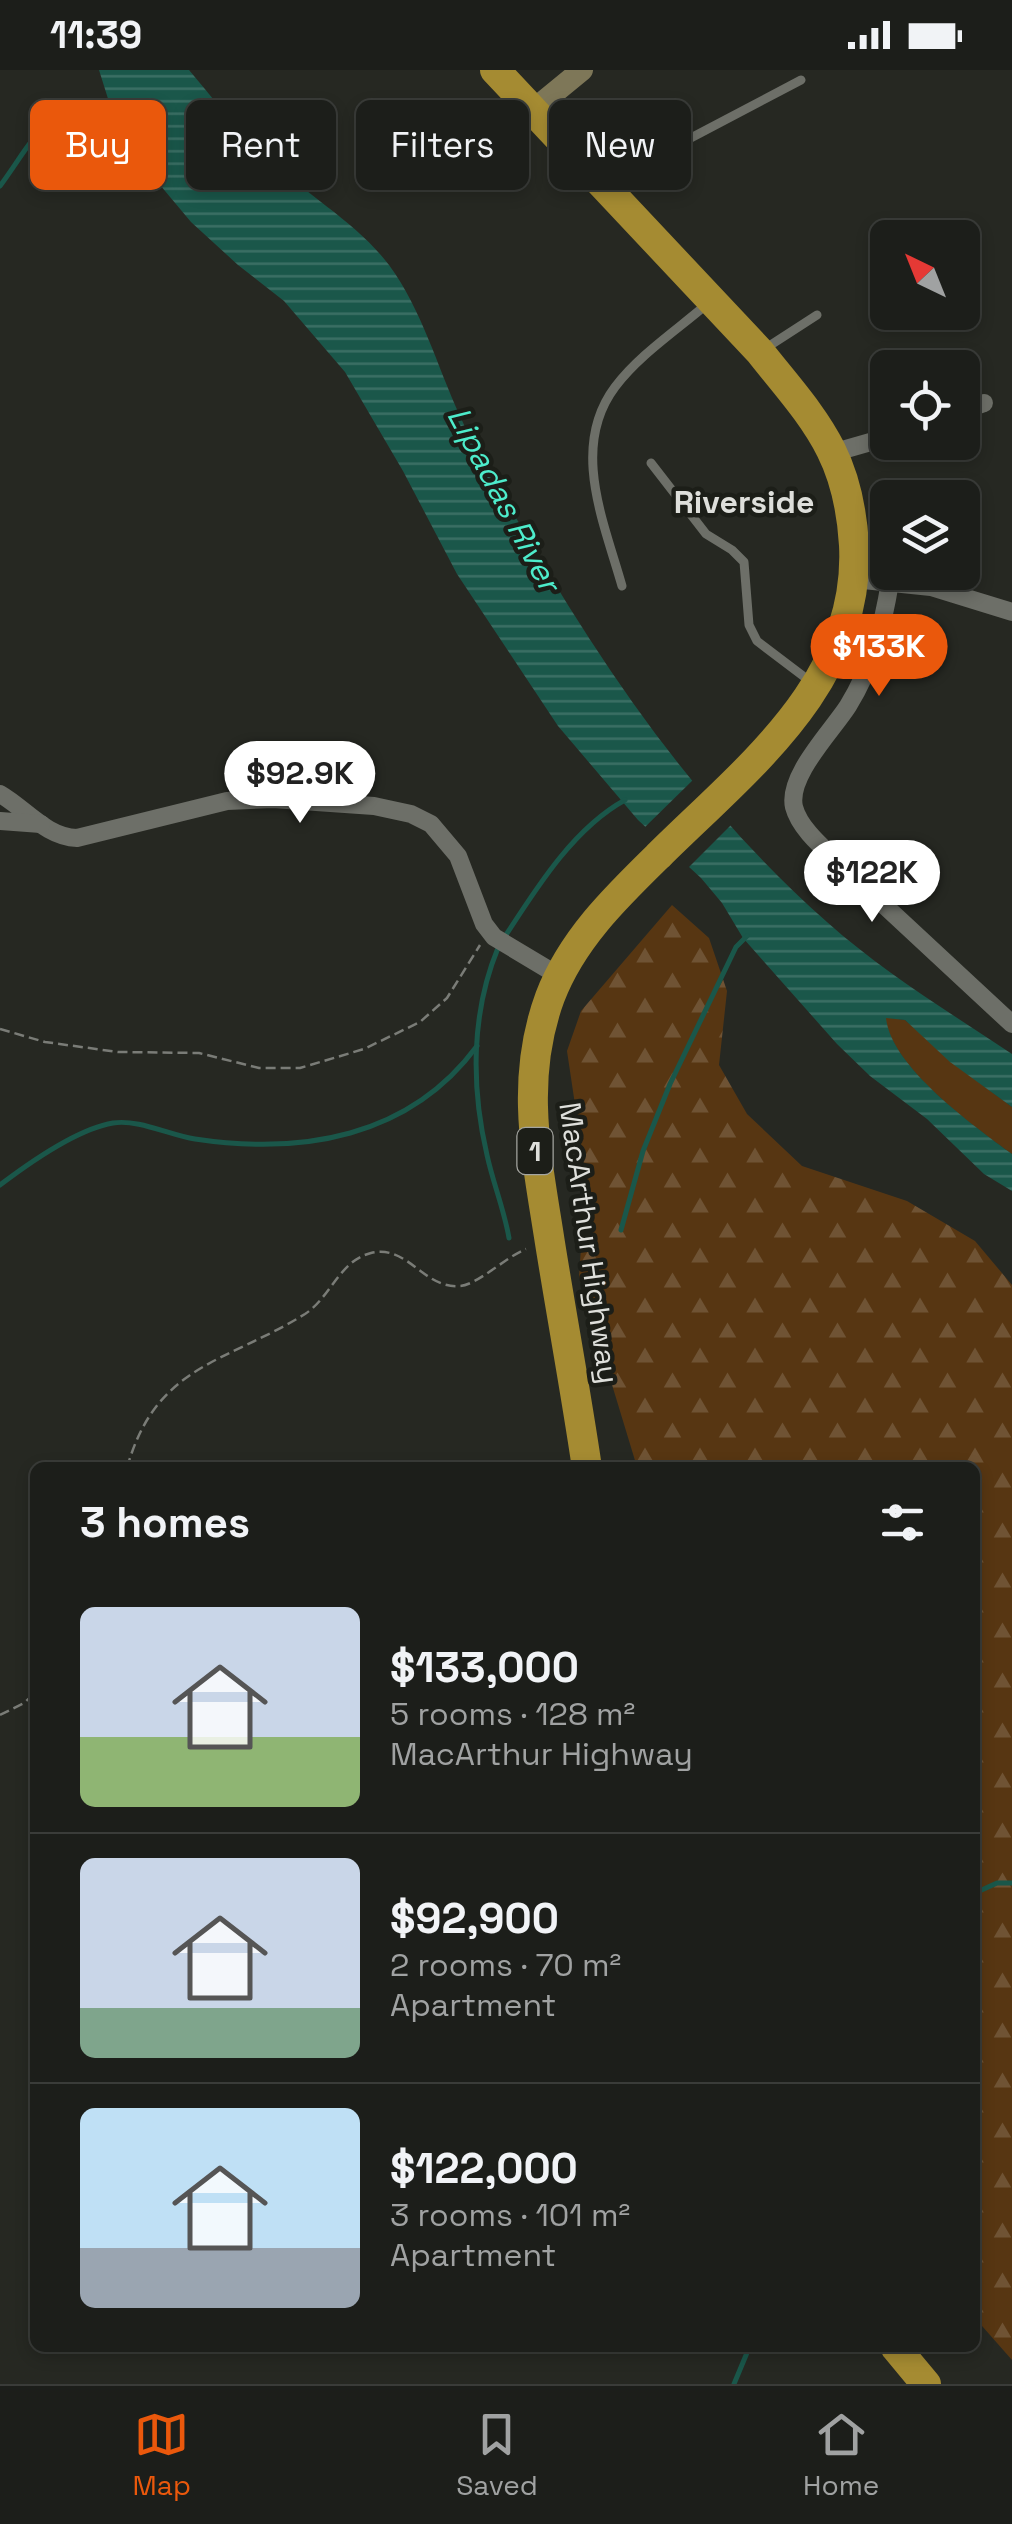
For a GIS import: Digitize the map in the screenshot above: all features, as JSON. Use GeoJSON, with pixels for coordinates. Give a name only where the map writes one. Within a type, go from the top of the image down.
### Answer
{"type":"FeatureCollection","features":[{"type":"Feature","properties":{"kind":"highway","name":"MacArthur Highway"},"geometry":{"type":"LineString","coordinates":[[494,70],[549,129]]}},
{"type":"Feature","properties":{"kind":"highway","name":"MacArthur Highway"},"geometry":{"type":"LineString","coordinates":[[585,1462],[530,1109],[539,1032],[559,976],[595,921],[764,752],[817,686],[836,654],[854,579],[847,488],[818,427],[760,352],[607,190]]}},
{"type":"Feature","properties":{"kind":"highway"},"geometry":{"type":"LineString","coordinates":[[899,2352],[926,2384]]}},
{"type":"Feature","properties":{"kind":"street"},"geometry":{"type":"LineString","coordinates":[[532,111],[582,70]]}},
{"type":"Feature","properties":{"kind":"street"},"geometry":{"type":"LineString","coordinates":[[980,404],[984,403]]}},
{"type":"Feature","properties":{"kind":"street"},"geometry":{"type":"LineString","coordinates":[[832,452],[870,441]]}},
{"type":"Feature","properties":{"kind":"street"},"geometry":{"type":"LineString","coordinates":[[854,579],[870,580]]}},
{"type":"Feature","properties":{"kind":"street"},"geometry":{"type":"LineString","coordinates":[[889,590],[882,629],[866,673],[848,707],[798,778],[794,808],[818,842],[843,867],[1012,1024]]}},
{"type":"Feature","properties":{"kind":"street"},"geometry":{"type":"LineString","coordinates":[[941,590],[1012,612]]}},
{"type":"Feature","properties":{"kind":"street"},"geometry":{"type":"LineString","coordinates":[[0,794],[65,838],[226,801],[273,800],[390,809],[422,819],[446,838],[458,856],[488,930],[505,945],[559,976]]}},
{"type":"Feature","properties":{"kind":"street"},"geometry":{"type":"LineString","coordinates":[[0,821],[41,824]]}},
{"type":"Feature","properties":{"kind":"lane"},"geometry":{"type":"LineString","coordinates":[[691,138],[801,80]]}},
{"type":"Feature","properties":{"kind":"lane"},"geometry":{"type":"LineString","coordinates":[[622,586],[596,492],[592,452],[597,418],[616,386],[711,300]]}},
{"type":"Feature","properties":{"kind":"lane"},"geometry":{"type":"LineString","coordinates":[[760,352],[817,314]]}},
{"type":"Feature","properties":{"kind":"lane"},"geometry":{"type":"LineString","coordinates":[[650,463],[706,534],[744,562],[748,624],[756,641],[817,686]]}},
{"type":"Feature","properties":{"kind":"path"},"geometry":{"type":"LineString","coordinates":[[0,1029],[46,1042],[100,1049],[199,1053],[259,1068],[300,1068],[364,1050],[420,1022],[447,998],[488,930]]}},
{"type":"Feature","properties":{"kind":"path"},"geometry":{"type":"LineString","coordinates":[[130,1462],[137,1433],[157,1404],[188,1375],[306,1313],[351,1262],[372,1253],[394,1252],[441,1285],[464,1286],[504,1259],[550,1244]]}},
{"type":"Feature","properties":{"kind":"path"},"geometry":{"type":"LineString","coordinates":[[0,1714],[30,1698]]}},
{"type":"Feature","properties":{"kind":"green space"},"geometry":{"type":"Polygon","coordinates":[[[672,905],[709,938],[727,991],[719,1065],[747,1114],[802,1166],[907,1201],[975,1241],[1012,1285],[1012,2360],[980,2324],[980,1462],[635,1462],[579,1276],[586,1178],[567,1051],[581,1011],[672,905]]]}},
{"type":"Feature","properties":{"kind":"green space"},"geometry":{"type":"Polygon","coordinates":[[[885,1017],[905,1020],[1012,1107],[1012,1154],[956,1112],[918,1075],[902,1056],[885,1017]]]}},
{"type":"Feature","properties":{"kind":"water","name":"Lipadas River"},"geometry":{"type":"Polygon","coordinates":[[[99,70],[189,70],[214,100],[186,100],[186,190],[306,190],[362,236],[389,265],[420,319],[471,438],[540,559],[611,671],[690,778],[778,876],[848,940],[1012,1054],[1012,1107],[950,1062],[905,1020],[886,1018],[891,1037],[918,1075],[957,1112],[1012,1154],[1012,1191],[984,1174],[927,1119],[870,1076],[837,1044],[743,938],[701,878],[638,820],[558,726],[457,574],[345,372],[284,301],[191,222],[164,190],[166,100],[108,100],[99,70]]]}},
{"type":"Feature","properties":{"kind":"pier"},"geometry":{"type":"Polygon","coordinates":[[[695,778],[734,822],[686,870],[642,830],[695,778]]]}},
{"type":"Feature","properties":{"kind":"waterway"},"geometry":{"type":"LineString","coordinates":[[0,186],[30,144]]}},
{"type":"Feature","properties":{"kind":"waterway"},"geometry":{"type":"LineString","coordinates":[[506,935],[573,842],[625,800]]}},
{"type":"Feature","properties":{"kind":"waterway"},"geometry":{"type":"LineString","coordinates":[[621,1230],[643,1151],[670,1084],[736,947],[747,936]]}},
{"type":"Feature","properties":{"kind":"waterway"},"geometry":{"type":"LineString","coordinates":[[498,948],[478,1024],[476,1077],[489,1165],[509,1238]]}},
{"type":"Feature","properties":{"kind":"waterway"},"geometry":{"type":"LineString","coordinates":[[0,1185],[69,1139],[113,1123],[133,1123],[195,1139],[235,1143],[313,1141],[350,1133],[419,1102],[450,1077],[477,1046]]}},
{"type":"Feature","properties":{"kind":"waterway"},"geometry":{"type":"LineString","coordinates":[[980,1891],[997,1883],[1012,1883]]}},
{"type":"Feature","properties":{"kind":"waterway"},"geometry":{"type":"LineString","coordinates":[[734,2384],[747,2352]]}},
{"type":"Feature","properties":{"kind":"district","name":"Riverside"},"geometry":{"type":"Point","coordinates":[744,502]}}]}
